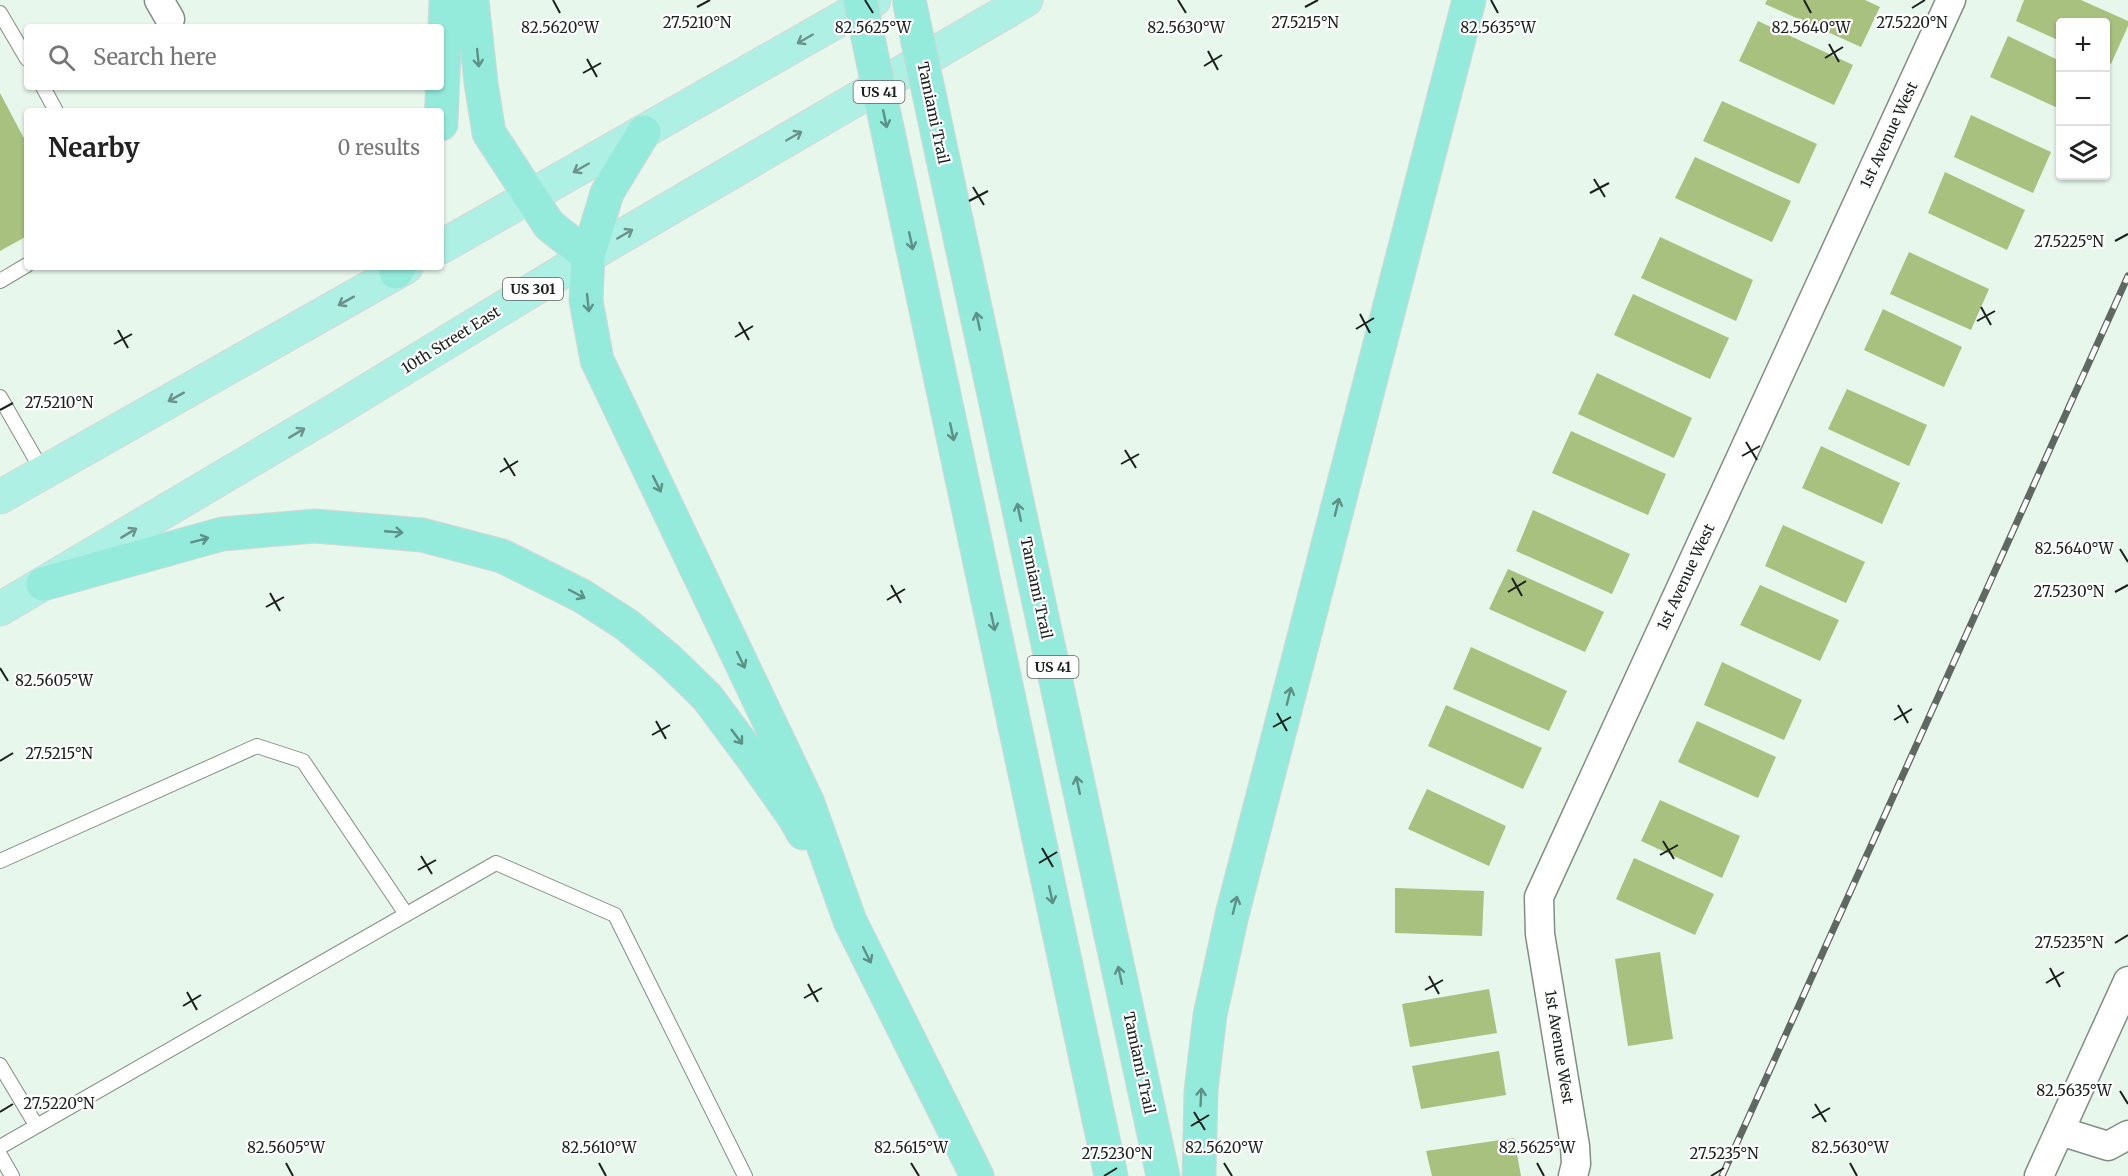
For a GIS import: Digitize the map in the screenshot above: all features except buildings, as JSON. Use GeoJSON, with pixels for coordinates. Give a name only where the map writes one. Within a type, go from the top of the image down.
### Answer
{"type":"FeatureCollection","features":[{"type":"Feature","properties":{"kind":"highway"},"geometry":{"type":"LineString","coordinates":[[444,50],[446,0]]}},
{"type":"Feature","properties":{"kind":"highway"},"geometry":{"type":"LineString","coordinates":[[472,0],[489,133],[529,198],[549,225],[588,256]]}},
{"type":"Feature","properties":{"kind":"highway","name":"US 41"},"geometry":{"type":"LineString","coordinates":[[860,0],[1111,1176]]}},
{"type":"Feature","properties":{"kind":"highway","name":"Tamiami Trail"},"geometry":{"type":"LineString","coordinates":[[909,0],[1163,1176]]}},
{"type":"Feature","properties":{"kind":"highway"},"geometry":{"type":"LineString","coordinates":[[1198,1176],[1201,1091],[1210,1015],[1232,915],[1468,2]]}},
{"type":"Feature","properties":{"kind":"highway"},"geometry":{"type":"LineString","coordinates":[[442,90],[442,108]]}},
{"type":"Feature","properties":{"kind":"highway"},"geometry":{"type":"LineString","coordinates":[[644,132],[607,193],[588,256],[586,301],[597,360],[808,803],[850,921]]}},
{"type":"Feature","properties":{"kind":"highway"},"geometry":{"type":"LineString","coordinates":[[43,584],[222,534],[315,526],[422,535],[502,556],[582,596],[627,625],[669,660],[707,697],[794,817],[850,921],[977,1176]]}},
{"type":"Feature","properties":{"kind":"main road"},"geometry":{"type":"LineString","coordinates":[[444,245],[874,0]]}},
{"type":"Feature","properties":{"kind":"main road","name":"10th Street East"},"geometry":{"type":"LineString","coordinates":[[0,609],[334,411],[588,256],[1026,0]]}},
{"type":"Feature","properties":{"kind":"main road"},"geometry":{"type":"LineString","coordinates":[[0,496],[399,270]]}},
{"type":"Feature","properties":{"kind":"street","name":"1st Avenue West"},"geometry":{"type":"LineString","coordinates":[[1573,1176],[1576,1164],[1575,1146],[1540,934],[1539,897],[1952,0]]}},
{"type":"Feature","properties":{"kind":"street"},"geometry":{"type":"LineString","coordinates":[[2039,1176],[2128,981]]}},
{"type":"Feature","properties":{"kind":"street"},"geometry":{"type":"LineString","coordinates":[[2060,1131],[2108,1146],[2128,1135]]}},
{"type":"Feature","properties":{"kind":"lane"},"geometry":{"type":"LineString","coordinates":[[0,13],[24,54]]}},
{"type":"Feature","properties":{"kind":"lane"},"geometry":{"type":"LineString","coordinates":[[45,90],[54,108]]}},
{"type":"Feature","properties":{"kind":"lane"},"geometry":{"type":"LineString","coordinates":[[0,281],[24,267]]}},
{"type":"Feature","properties":{"kind":"lane"},"geometry":{"type":"LineString","coordinates":[[0,397],[43,472]]}},
{"type":"Feature","properties":{"kind":"lane"},"geometry":{"type":"LineString","coordinates":[[0,861],[257,746],[303,760],[406,914]]}},
{"type":"Feature","properties":{"kind":"lane"},"geometry":{"type":"LineString","coordinates":[[0,1147],[496,863],[615,915],[745,1176]]}},
{"type":"Feature","properties":{"kind":"lane"},"geometry":{"type":"LineString","coordinates":[[0,1065],[36,1125]]}},
{"type":"Feature","properties":{"kind":"lane"},"geometry":{"type":"LineString","coordinates":[[0,1155],[12,1176]]}},
{"type":"Feature","properties":{"kind":"railway"},"geometry":{"type":"LineString","coordinates":[[1722,1176],[2128,276]]}}]}
